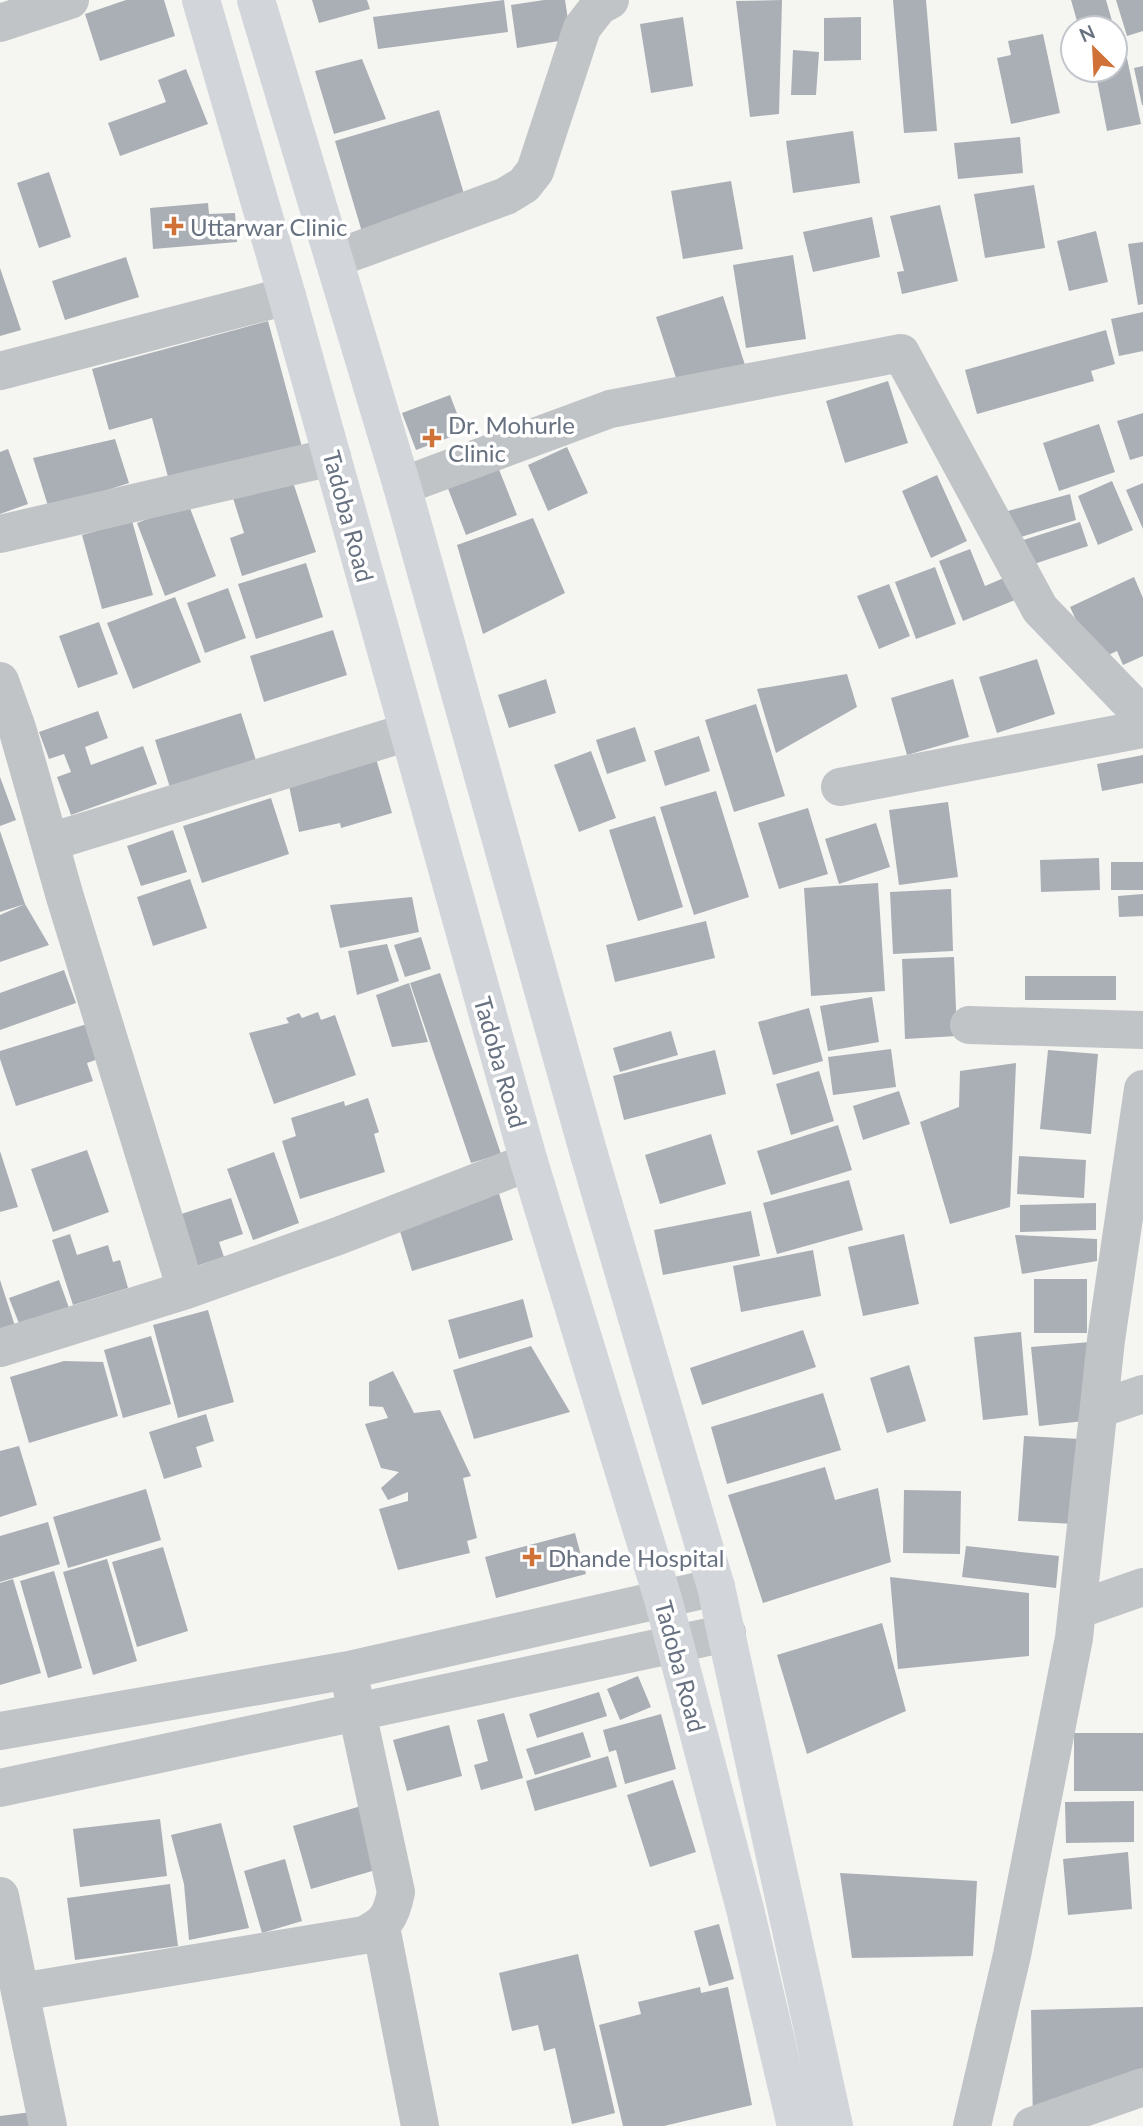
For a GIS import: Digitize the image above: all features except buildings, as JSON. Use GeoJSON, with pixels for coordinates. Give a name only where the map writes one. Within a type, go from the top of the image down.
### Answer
{"type":"FeatureCollection","features":[{"type":"Feature","properties":{"kind":"main road","name":"Tadoba Road"},"geometry":{"type":"LineString","coordinates":[[201,0],[287,296],[529,1162],[663,1599],[745,1909],[796,2126]]}},
{"type":"Feature","properties":{"kind":"main road","name":"Tadoba Road"},"geometry":{"type":"LineString","coordinates":[[256,0],[402,486],[588,1151],[716,1587],[834,2126]]}},
{"type":"Feature","properties":{"kind":"street"},"geometry":{"type":"LineString","coordinates":[[0,23],[70,0]]}},
{"type":"Feature","properties":{"kind":"street"},"geometry":{"type":"LineString","coordinates":[[334,259],[506,196],[524,185],[535,171],[582,29],[599,6],[610,0]]}},
{"type":"Feature","properties":{"kind":"street"},"geometry":{"type":"LineString","coordinates":[[0,371],[287,296]]}},
{"type":"Feature","properties":{"kind":"street"},"geometry":{"type":"LineString","coordinates":[[402,486],[610,410],[901,353],[1040,609],[1143,716]]}},
{"type":"Feature","properties":{"kind":"street"},"geometry":{"type":"LineString","coordinates":[[0,534],[332,457]]}},
{"type":"Feature","properties":{"kind":"street"},"geometry":{"type":"LineString","coordinates":[[0,681],[17,729],[186,1290]]}},
{"type":"Feature","properties":{"kind":"street"},"geometry":{"type":"LineString","coordinates":[[840,787],[1143,729]]}},
{"type":"Feature","properties":{"kind":"street"},"geometry":{"type":"LineString","coordinates":[[50,842],[408,732]]}},
{"type":"Feature","properties":{"kind":"street"},"geometry":{"type":"LineString","coordinates":[[969,1025],[1143,1030]]}},
{"type":"Feature","properties":{"kind":"street"},"geometry":{"type":"LineString","coordinates":[[972,2126],[1012,1955],[1074,1638],[1106,1340],[1143,1089]]}},
{"type":"Feature","properties":{"kind":"street"},"geometry":{"type":"LineString","coordinates":[[0,1348],[186,1290],[338,1236],[529,1162]]}},
{"type":"Feature","properties":{"kind":"street"},"geometry":{"type":"LineString","coordinates":[[1099,1409],[1143,1394]]}},
{"type":"Feature","properties":{"kind":"street"},"geometry":{"type":"LineString","coordinates":[[0,1731],[349,1670],[716,1587]]}},
{"type":"Feature","properties":{"kind":"street"},"geometry":{"type":"LineString","coordinates":[[1077,1610],[1143,1587]]}},
{"type":"Feature","properties":{"kind":"street"},"geometry":{"type":"LineString","coordinates":[[0,1788],[727,1633]]}},
{"type":"Feature","properties":{"kind":"street"},"geometry":{"type":"LineString","coordinates":[[20,1992],[364,1935],[381,1927],[393,1910],[396,1892],[349,1670]]}},
{"type":"Feature","properties":{"kind":"street"},"geometry":{"type":"LineString","coordinates":[[0,1896],[48,2126]]}},
{"type":"Feature","properties":{"kind":"street"},"geometry":{"type":"LineString","coordinates":[[381,1927],[420,2126]]}},
{"type":"Feature","properties":{"kind":"street"},"geometry":{"type":"LineString","coordinates":[[1032,2126],[1143,2087]]}},
{"type":"Feature","properties":{"kind":"place","name":"Uttarwar Clinic"},"geometry":{"type":"Point","coordinates":[174,226]}},
{"type":"Feature","properties":{"kind":"place","name":"Dr. Mohurle Clinic"},"geometry":{"type":"Point","coordinates":[432,438]}},
{"type":"Feature","properties":{"kind":"place","name":"Dhande Hospital"},"geometry":{"type":"Point","coordinates":[532,1557]}}]}
